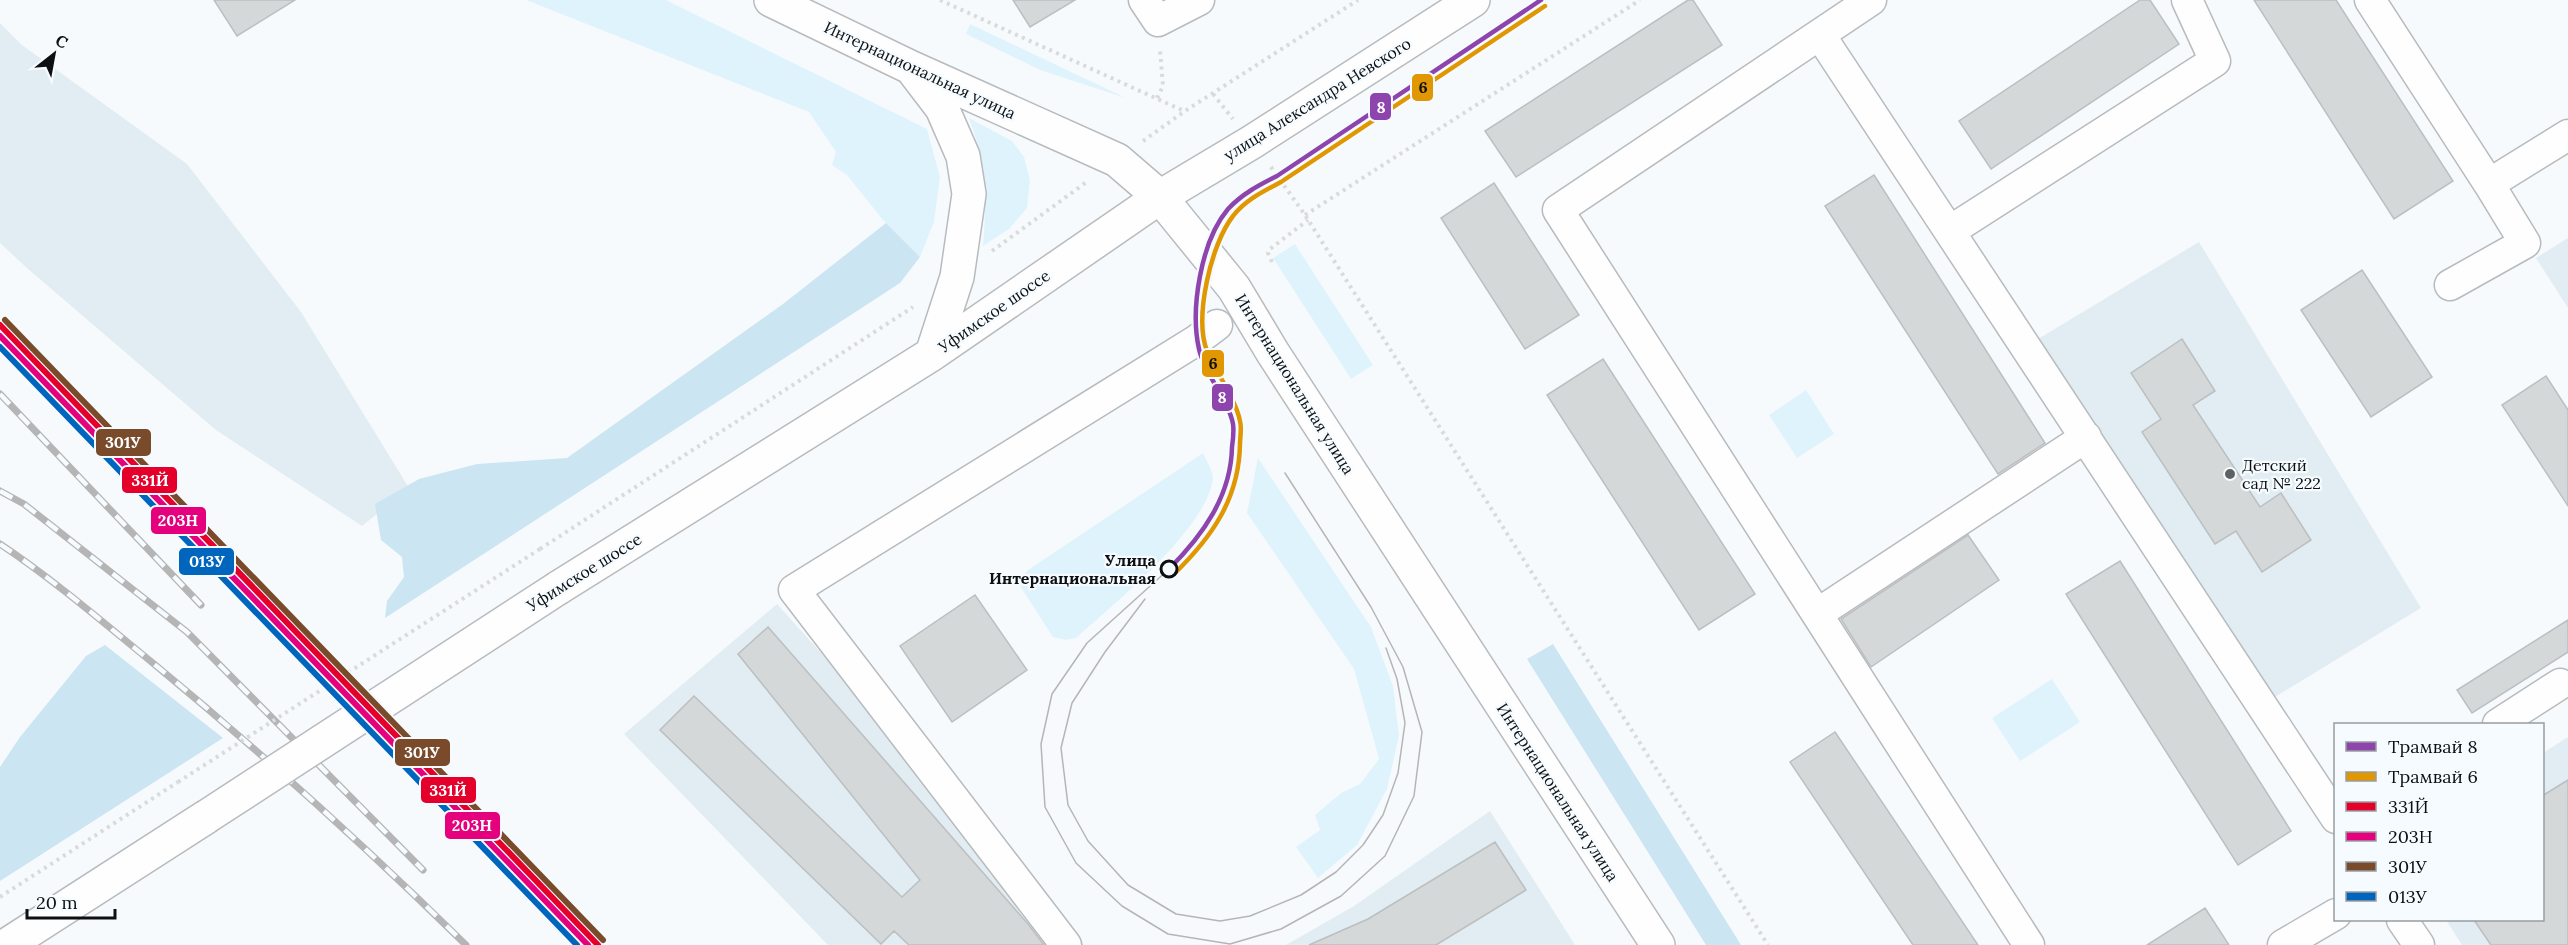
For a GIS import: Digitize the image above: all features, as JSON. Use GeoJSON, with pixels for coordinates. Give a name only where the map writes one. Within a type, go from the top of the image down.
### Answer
{"type":"FeatureCollection","features":[{"type":"Feature","properties":{"kind":"main road","name":"Интернациональная улица"},"geometry":{"type":"LineString","coordinates":[[771,0],[912,68],[1117,160],[1160,197],[1234,288],[1285,372],[1658,945]]}},
{"type":"Feature","properties":{"kind":"main road","name":"улица Александра Невского"},"geometry":{"type":"LineString","coordinates":[[1160,197],[1252,142],[1473,0]]}},
{"type":"Feature","properties":{"kind":"main road"},"geometry":{"type":"LineString","coordinates":[[912,68],[942,108],[963,156],[969,194],[957,277],[932,354]]}},
{"type":"Feature","properties":{"kind":"main road","name":"Уфимское шоссе"},"geometry":{"type":"LineString","coordinates":[[7,945],[558,588],[932,354],[1160,197]]}},
{"type":"Feature","properties":{"kind":"lane"},"geometry":{"type":"LineString","coordinates":[[1144,0],[1158,21],[1198,0]]}},
{"type":"Feature","properties":{"kind":"lane"},"geometry":{"type":"LineString","coordinates":[[1872,0],[1558,210],[2029,945]]}},
{"type":"Feature","properties":{"kind":"lane"},"geometry":{"type":"LineString","coordinates":[[1950,231],[2215,61],[2187,0]]}},
{"type":"Feature","properties":{"kind":"lane"},"geometry":{"type":"LineString","coordinates":[[2370,0],[2490,184],[2525,243],[2450,285]]}},
{"type":"Feature","properties":{"kind":"lane"},"geometry":{"type":"LineString","coordinates":[[1820,34],[2334,815]]}},
{"type":"Feature","properties":{"kind":"lane"},"geometry":{"type":"LineString","coordinates":[[2490,184],[2568,135]]}},
{"type":"Feature","properties":{"kind":"lane"},"geometry":{"type":"LineString","coordinates":[[1066,945],[795,590],[1197,340],[1217,325]]}},
{"type":"Feature","properties":{"kind":"lane"},"geometry":{"type":"LineString","coordinates":[[1817,614],[2086,437]]}},
{"type":"Feature","properties":{"kind":"lane"},"geometry":{"type":"LineString","coordinates":[[2500,723],[2565,686]]}},
{"type":"Feature","properties":{"kind":"lane"},"geometry":{"type":"LineString","coordinates":[[2283,945],[2334,915]]}},
{"type":"Feature","properties":{"kind":"lane"},"geometry":{"type":"LineString","coordinates":[[2403,921],[2419,945]]}},
{"type":"Feature","properties":{"kind":"path"},"geometry":{"type":"LineString","coordinates":[[940,0],[1185,111]]}},
{"type":"Feature","properties":{"kind":"path"},"geometry":{"type":"LineString","coordinates":[[957,277],[1185,111],[1358,0]]}},
{"type":"Feature","properties":{"kind":"path"},"geometry":{"type":"LineString","coordinates":[[1640,0],[1305,215],[1768,945]]}},
{"type":"Feature","properties":{"kind":"path"},"geometry":{"type":"LineString","coordinates":[[1272,262],[1270,249],[1308,220]]}},
{"type":"Feature","properties":{"kind":"path"},"geometry":{"type":"LineString","coordinates":[[0,897],[918,303]]}},
{"type":"Feature","properties":{"kind":"shaded area"},"geometry":{"type":"Polygon","coordinates":[[[526,0],[666,0],[927,129],[940,177],[934,222],[920,257],[883,220],[847,175],[832,165],[836,152],[809,112],[526,0]]]}},
{"type":"Feature","properties":{"kind":"shaded area"},"geometry":{"type":"Polygon","coordinates":[[[0,23],[22,45],[187,164],[301,312],[409,488],[362,526],[216,430],[0,243],[0,23]]]}},
{"type":"Feature","properties":{"kind":"shaded area"},"geometry":{"type":"Polygon","coordinates":[[[970,24],[1126,98],[1040,70],[966,34],[970,24]]]}},
{"type":"Feature","properties":{"kind":"shaded area"},"geometry":{"type":"Polygon","coordinates":[[[969,118],[1012,141],[1024,157],[1030,180],[1027,208],[1009,229],[983,246],[984,181],[979,150],[969,118]]]}},
{"type":"Feature","properties":{"kind":"shaded area"},"geometry":{"type":"Polygon","coordinates":[[[886,223],[920,257],[900,283],[385,618],[387,601],[404,577],[402,557],[381,540],[375,504],[419,479],[477,464],[567,458],[783,304],[886,223]]]}},
{"type":"Feature","properties":{"kind":"shaded area"},"geometry":{"type":"Polygon","coordinates":[[[2568,238],[2568,308],[2536,258],[2568,238]]]}},
{"type":"Feature","properties":{"kind":"shaded area","name":"Детский сад № 222"},"geometry":{"type":"Polygon","coordinates":[[[2199,242],[2421,608],[2260,706],[2038,339],[2199,242]]]}},
{"type":"Feature","properties":{"kind":"shaded area"},"geometry":{"type":"Polygon","coordinates":[[[1295,244],[1373,365],[1351,379],[1273,258],[1295,244]]]}},
{"type":"Feature","properties":{"kind":"shaded area"},"geometry":{"type":"Polygon","coordinates":[[[1806,390],[1834,434],[1797,458],[1769,415],[1806,390]]]}},
{"type":"Feature","properties":{"kind":"shaded area"},"geometry":{"type":"Polygon","coordinates":[[[1203,453],[1213,478],[1207,498],[1177,542],[1134,586],[1076,638],[1066,640],[1053,637],[1018,583],[1028,570],[1203,453]]]}},
{"type":"Feature","properties":{"kind":"shaded area"},"geometry":{"type":"Polygon","coordinates":[[[1258,458],[1371,627],[1393,686],[1399,736],[1387,789],[1357,845],[1318,878],[1296,847],[1320,830],[1315,815],[1341,793],[1360,784],[1379,759],[1354,669],[1247,513],[1258,458]]]}},
{"type":"Feature","properties":{"kind":"shaded area"},"geometry":{"type":"Polygon","coordinates":[[[777,604],[1084,945],[828,945],[624,734],[777,604]]]}},
{"type":"Feature","properties":{"kind":"shaded area"},"geometry":{"type":"Polygon","coordinates":[[[1553,644],[1741,945],[1706,945],[1527,659],[1553,644]]]}},
{"type":"Feature","properties":{"kind":"shaded area"},"geometry":{"type":"Polygon","coordinates":[[[105,645],[223,738],[0,881],[0,767],[20,737],[86,656],[105,645]]]}},
{"type":"Feature","properties":{"kind":"shaded area"},"geometry":{"type":"Polygon","coordinates":[[[2052,679],[2080,722],[2020,761],[1992,718],[2052,679]]]}},
{"type":"Feature","properties":{"kind":"shaded area"},"geometry":{"type":"Polygon","coordinates":[[[2568,737],[2568,945],[2462,945],[2447,921],[2544,921],[2544,752],[2568,737]]]}},
{"type":"Feature","properties":{"kind":"shaded area"},"geometry":{"type":"Polygon","coordinates":[[[1490,811],[1575,945],[1286,945],[1354,906],[1490,811]]]}},
{"type":"Feature","properties":{"kind":"building"},"geometry":{"type":"Polygon","coordinates":[[[214,0],[295,0],[237,36],[214,0]]]}},
{"type":"Feature","properties":{"kind":"building"},"geometry":{"type":"Polygon","coordinates":[[[1013,0],[1075,0],[1030,27],[1013,0]]]}},
{"type":"Feature","properties":{"kind":"building"},"geometry":{"type":"Polygon","coordinates":[[[1688,0],[1693,0],[1722,45],[1516,177],[1485,131],[1688,0]]]}},
{"type":"Feature","properties":{"kind":"building"},"geometry":{"type":"Polygon","coordinates":[[[2140,0],[2150,0],[2179,44],[1991,169],[1959,121],[2140,0]]]}},
{"type":"Feature","properties":{"kind":"building"},"geometry":{"type":"Polygon","coordinates":[[[2254,0],[2336,0],[2453,181],[2394,219],[2254,0]]]}},
{"type":"Feature","properties":{"kind":"building"},"geometry":{"type":"Polygon","coordinates":[[[1874,175],[2045,443],[1998,474],[1825,206],[1874,175]]]}},
{"type":"Feature","properties":{"kind":"building"},"geometry":{"type":"Polygon","coordinates":[[[1494,183],[1579,315],[1525,349],[1441,218],[1494,183]]]}},
{"type":"Feature","properties":{"kind":"building"},"geometry":{"type":"Polygon","coordinates":[[[2362,270],[2432,377],[2371,417],[2301,310],[2362,270]]]}},
{"type":"Feature","properties":{"kind":"building"},"geometry":{"type":"Polygon","coordinates":[[[2182,339],[2215,391],[2193,405],[2260,507],[2281,493],[2311,540],[2262,572],[2236,531],[2215,544],[2142,432],[2161,419],[2131,373],[2182,339]]]}},
{"type":"Feature","properties":{"kind":"building"},"geometry":{"type":"Polygon","coordinates":[[[1603,359],[1755,594],[1699,630],[1547,395],[1603,359]]]}},
{"type":"Feature","properties":{"kind":"building"},"geometry":{"type":"Polygon","coordinates":[[[2546,376],[2568,410],[2568,506],[2502,405],[2546,376]]]}},
{"type":"Feature","properties":{"kind":"building"},"geometry":{"type":"Polygon","coordinates":[[[1968,535],[1999,580],[1871,667],[1841,619],[1968,535]]]}},
{"type":"Feature","properties":{"kind":"building"},"geometry":{"type":"Polygon","coordinates":[[[2120,561],[2291,831],[2238,865],[2066,594],[2120,561]]]}},
{"type":"Feature","properties":{"kind":"building"},"geometry":{"type":"Polygon","coordinates":[[[975,595],[1027,670],[952,722],[900,646],[975,595]]]}},
{"type":"Feature","properties":{"kind":"building"},"geometry":{"type":"Polygon","coordinates":[[[2568,620],[2568,652],[2472,713],[2457,690],[2568,620]]]}},
{"type":"Feature","properties":{"kind":"building"},"geometry":{"type":"Polygon","coordinates":[[[768,627],[1044,945],[909,945],[894,931],[881,944],[660,730],[694,696],[902,897],[920,880],[738,654],[768,627]]]}},
{"type":"Feature","properties":{"kind":"building"},"geometry":{"type":"Polygon","coordinates":[[[1835,732],[1978,945],[1913,945],[1790,762],[1835,732]]]}},
{"type":"Feature","properties":{"kind":"building"},"geometry":{"type":"Polygon","coordinates":[[[2568,780],[2568,945],[2491,945],[2475,921],[2544,921],[2544,795],[2568,780]]]}},
{"type":"Feature","properties":{"kind":"building"},"geometry":{"type":"Polygon","coordinates":[[[1495,842],[1526,890],[1436,945],[1309,945],[1368,919],[1495,842]]]}},
{"type":"Feature","properties":{"kind":"building"},"geometry":{"type":"Polygon","coordinates":[[[2205,908],[2229,945],[2147,945],[2205,908]]]}},
{"type":"Feature","properties":{"kind":"tram line","name":"8"},"geometry":{"type":"LineString","coordinates":[[1169,569],[1193,542],[1213,514],[1227,482],[1230,465],[1233,436],[1231,415],[1202,358],[1196,315],[1200,276],[1205,257],[1211,239],[1228,209],[1245,194],[1277,176],[1541,0]]}},
{"type":"Feature","properties":{"kind":"tram line","name":"6"},"geometry":{"type":"LineString","coordinates":[[1174,574],[1200,546],[1221,516],[1235,482],[1238,464],[1240,421],[1234,404],[1207,351],[1202,320],[1207,281],[1225,228],[1243,205],[1255,196],[1281,182],[1545,6]]}},
{"type":"Feature","properties":{"kind":"tram line"},"geometry":{"type":"LineString","coordinates":[[1169,569],[1087,643],[1052,694],[1041,744],[1045,807],[1076,863],[1122,906],[1168,934],[1230,944],[1281,929],[1341,896],[1385,856],[1414,796],[1422,732],[1403,667],[1371,607],[1285,473]]}},
{"type":"Feature","properties":{"kind":"tram line"},"geometry":{"type":"LineString","coordinates":[[1145,599],[1105,652],[1072,703],[1061,748],[1068,805],[1088,841],[1128,885],[1176,914],[1220,921],[1250,916],[1301,895],[1336,872],[1363,845],[1383,815],[1398,773],[1405,723],[1397,679],[1386,648]]}},
{"type":"Feature","properties":{"kind":"railway"},"geometry":{"type":"LineString","coordinates":[[0,394],[201,605]]}},
{"type":"Feature","properties":{"kind":"railway"},"geometry":{"type":"LineString","coordinates":[[0,491],[24,504],[187,632],[423,870]]}},
{"type":"Feature","properties":{"kind":"railway"},"geometry":{"type":"LineString","coordinates":[[0,544],[78,602],[274,766],[352,836],[466,945]]}},
{"type":"Feature","properties":{"kind":"transit line","name":"301У"},"geometry":{"type":"LineString","coordinates":[[5,320],[603,940]]}},
{"type":"Feature","properties":{"kind":"transit line","name":"331Й"},"geometry":{"type":"LineString","coordinates":[[0,325],[598,945]]}},
{"type":"Feature","properties":{"kind":"transit line","name":"203Н"},"geometry":{"type":"LineString","coordinates":[[0,336],[588,945]]}},
{"type":"Feature","properties":{"kind":"transit line","name":"013У"},"geometry":{"type":"LineString","coordinates":[[0,347],[577,945]]}},
{"type":"Feature","properties":{"kind":"place","name":"Детский сад № 222"},"geometry":{"type":"Point","coordinates":[2230,474]}},
{"type":"Feature","properties":{"kind":"place","name":"Улица Интернациональная"},"geometry":{"type":"Point","coordinates":[1169,569]}}]}
